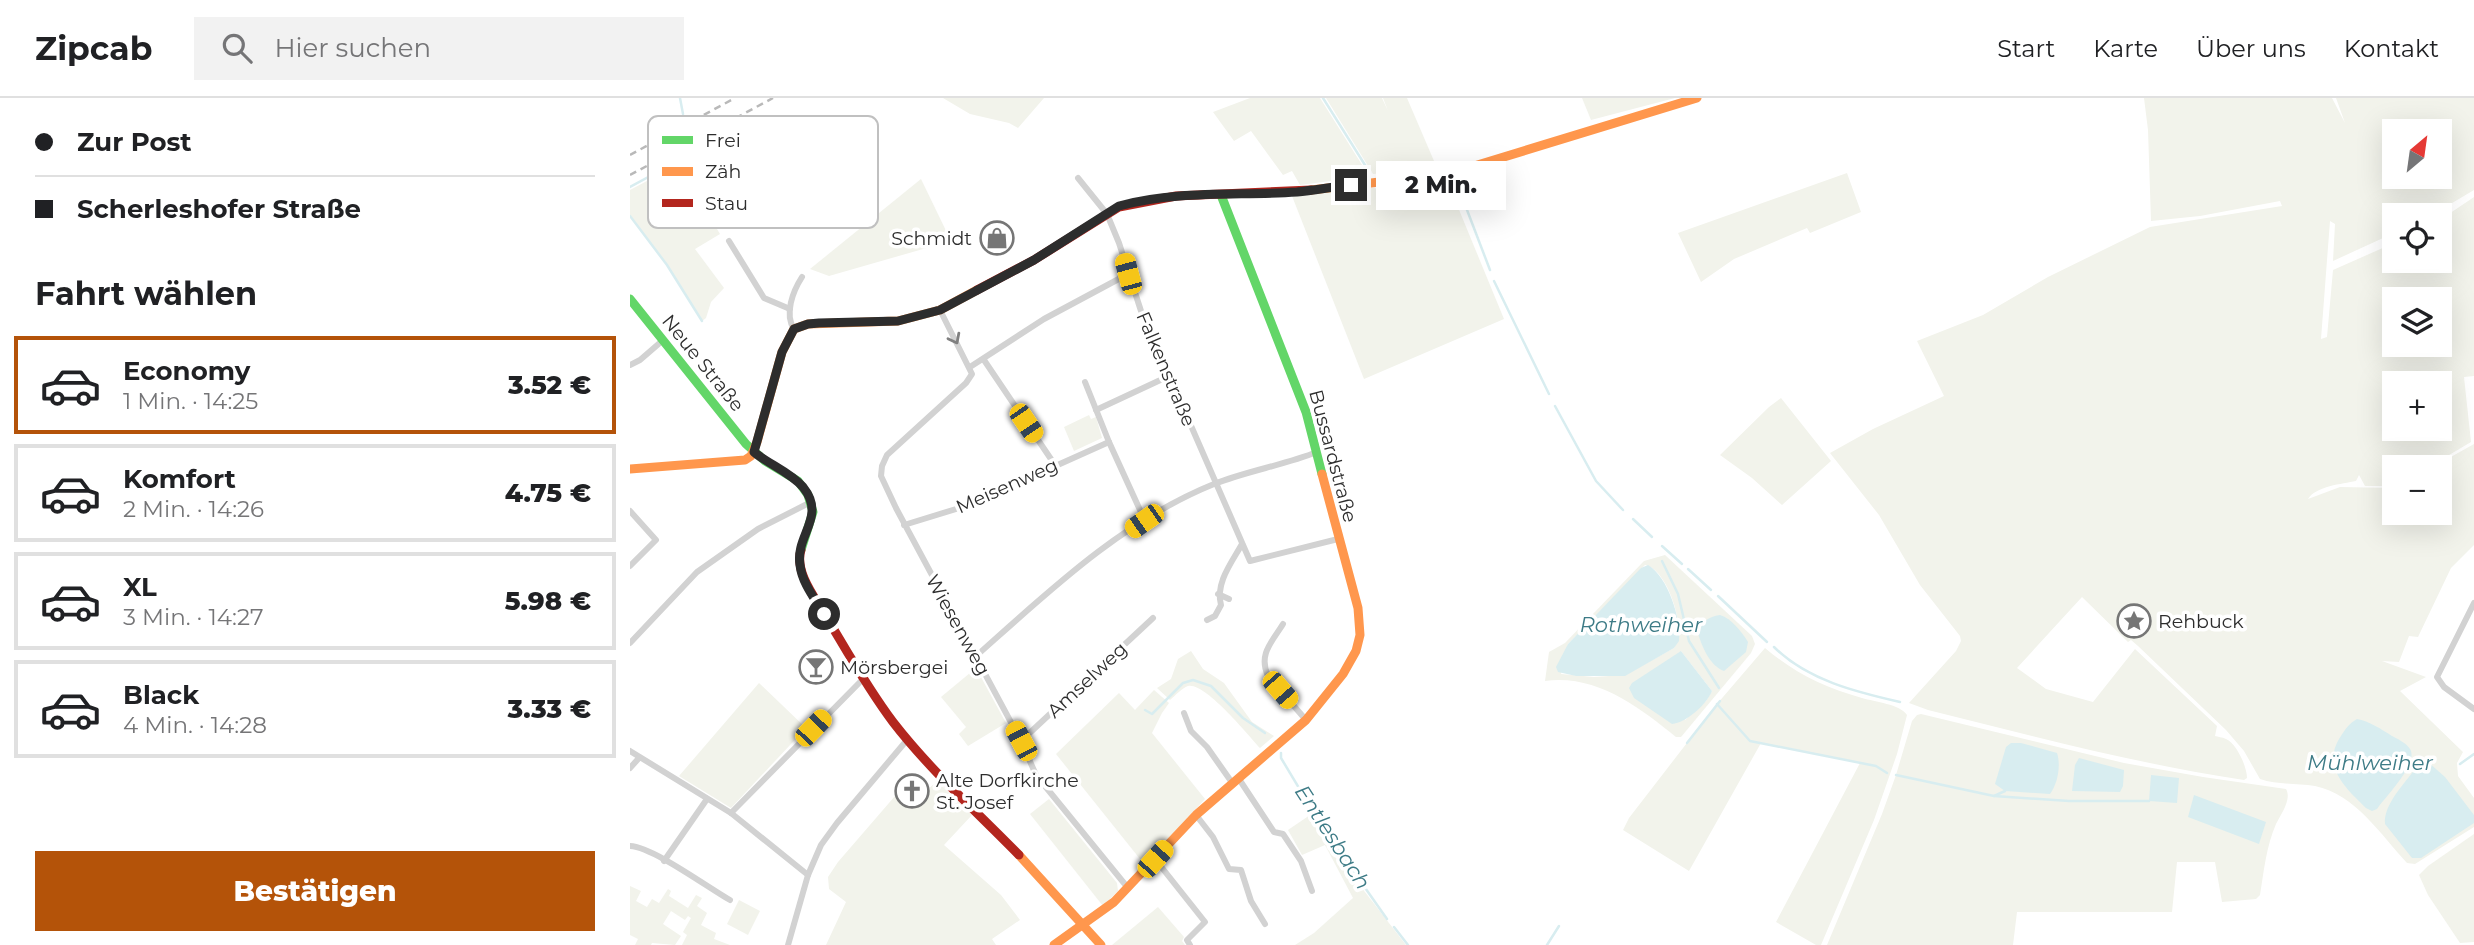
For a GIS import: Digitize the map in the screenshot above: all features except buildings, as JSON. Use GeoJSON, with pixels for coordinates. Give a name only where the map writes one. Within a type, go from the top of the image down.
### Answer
{"type":"FeatureCollection","features":[{"type":"Feature","properties":{"kind":"street"},"geometry":{"type":"LineString","coordinates":[[630,468],[745,460],[754,452],[782,352],[794,329],[819,323],[898,321],[940,310],[1034,260],[1119,206],[1154,199],[1300,191],[1448,174],[1698,98]]}},
{"type":"Feature","properties":{"kind":"street","name":"Falkenstraße"},"geometry":{"type":"LineString","coordinates":[[1079,178],[1107,214],[1141,311],[1242,544]]}},
{"type":"Feature","properties":{"kind":"street","name":"Bussardstraße"},"geometry":{"type":"LineString","coordinates":[[1054,945],[1100,913],[1128,888],[1196,815],[1306,720],[1343,674],[1356,651],[1360,635],[1358,608],[1317,452],[1290,369],[1221,195]]}},
{"type":"Feature","properties":{"kind":"street"},"geometry":{"type":"LineString","coordinates":[[729,242],[764,298],[790,309]]}},
{"type":"Feature","properties":{"kind":"street"},"geometry":{"type":"LineString","coordinates":[[940,310],[970,367],[1044,319],[1128,274]]}},
{"type":"Feature","properties":{"kind":"street"},"geometry":{"type":"LineString","coordinates":[[794,329],[790,324],[790,309],[796,287],[802,277]]}},
{"type":"Feature","properties":{"kind":"street","name":"Neue Straße"},"geometry":{"type":"LineString","coordinates":[[630,299],[754,452],[797,481],[811,502]]}},
{"type":"Feature","properties":{"kind":"street"},"geometry":{"type":"LineString","coordinates":[[630,365],[662,341]]}},
{"type":"Feature","properties":{"kind":"street"},"geometry":{"type":"LineString","coordinates":[[984,360],[1055,465]]}},
{"type":"Feature","properties":{"kind":"street","name":"Wiesenweg"},"geometry":{"type":"LineString","coordinates":[[970,367],[972,374],[967,383],[887,455],[881,476],[904,525],[1021,741],[1036,775],[1128,888]]}},
{"type":"Feature","properties":{"kind":"street"},"geometry":{"type":"LineString","coordinates":[[1096,410],[1169,376]]}},
{"type":"Feature","properties":{"kind":"street"},"geometry":{"type":"LineString","coordinates":[[1085,382],[1144,521]]}},
{"type":"Feature","properties":{"kind":"street","name":"Meisenweg"},"geometry":{"type":"LineString","coordinates":[[904,525],[966,506],[1109,442]]}},
{"type":"Feature","properties":{"kind":"street"},"geometry":{"type":"LineString","coordinates":[[975,657],[1069,575],[1144,521],[1214,484],[1317,452]]}},
{"type":"Feature","properties":{"kind":"street"},"geometry":{"type":"LineString","coordinates":[[630,643],[696,572],[758,529],[811,502],[812,518],[801,546],[800,565],[809,590],[863,679],[907,740],[1006,840],[1101,945]]}},
{"type":"Feature","properties":{"kind":"street"},"geometry":{"type":"LineString","coordinates":[[630,511],[656,540],[633,557],[630,566]]}},
{"type":"Feature","properties":{"kind":"street"},"geometry":{"type":"LineString","coordinates":[[1242,544],[1250,561],[1338,539]]}},
{"type":"Feature","properties":{"kind":"street"},"geometry":{"type":"LineString","coordinates":[[1207,620],[1215,616],[1221,605],[1218,594],[1222,576],[1242,544]]}},
{"type":"Feature","properties":{"kind":"street"},"geometry":{"type":"LineString","coordinates":[[1218,594],[1229,599]]}},
{"type":"Feature","properties":{"kind":"street"},"geometry":{"type":"LineString","coordinates":[[2474,604],[2437,677],[2444,687],[2474,709]]}},
{"type":"Feature","properties":{"kind":"street","name":"Amselweg"},"geometry":{"type":"LineString","coordinates":[[1021,741],[1153,618]]}},
{"type":"Feature","properties":{"kind":"street"},"geometry":{"type":"LineString","coordinates":[[1283,624],[1263,657],[1264,667],[1268,676],[1306,720]]}},
{"type":"Feature","properties":{"kind":"street"},"geometry":{"type":"LineString","coordinates":[[731,813],[863,679]]}},
{"type":"Feature","properties":{"kind":"street"},"geometry":{"type":"LineString","coordinates":[[1184,713],[1191,731],[1236,782],[1274,832],[1283,834],[1301,861],[1311,891]]}},
{"type":"Feature","properties":{"kind":"street"},"geometry":{"type":"LineString","coordinates":[[788,945],[808,875],[821,845],[836,823],[907,740]]}},
{"type":"Feature","properties":{"kind":"street"},"geometry":{"type":"LineString","coordinates":[[630,751],[731,813],[808,875]]}},
{"type":"Feature","properties":{"kind":"street"},"geometry":{"type":"LineString","coordinates":[[630,768],[639,758]]}},
{"type":"Feature","properties":{"kind":"street"},"geometry":{"type":"LineString","coordinates":[[664,861],[708,799]]}},
{"type":"Feature","properties":{"kind":"street"},"geometry":{"type":"LineString","coordinates":[[1196,815],[1213,837],[1229,869],[1241,870],[1251,901],[1265,924]]}},
{"type":"Feature","properties":{"kind":"street"},"geometry":{"type":"LineString","coordinates":[[630,846],[664,861],[730,900]]}},
{"type":"Feature","properties":{"kind":"street"},"geometry":{"type":"LineString","coordinates":[[1155,859],[1205,922],[1187,940],[1190,945]]}},
{"type":"Feature","properties":{"kind":"shaded area"},"geometry":{"type":"Polygon","coordinates":[[[943,98],[1044,98],[1018,128],[1009,123],[970,114],[943,98]]]}},
{"type":"Feature","properties":{"kind":"shaded area"},"geometry":{"type":"Polygon","coordinates":[[[1250,98],[1320,98],[1369,176],[1300,185],[1292,171],[1283,175],[1251,131],[1234,141],[1213,112],[1250,98]]]}},
{"type":"Feature","properties":{"kind":"shaded area"},"geometry":{"type":"Polygon","coordinates":[[[1326,98],[1382,98],[1388,111],[1383,98],[1407,98],[1434,161],[1407,166],[1408,171],[1373,174],[1326,98]]]}},
{"type":"Feature","properties":{"kind":"shaded area"},"geometry":{"type":"Polygon","coordinates":[[[1582,98],[1675,98],[1591,120],[1582,98]]]}},
{"type":"Feature","properties":{"kind":"shaded area"},"geometry":{"type":"Polygon","coordinates":[[[2144,98],[2332,98],[2345,123],[2336,98],[2474,98],[2474,190],[2452,203],[2382,203],[2382,239],[2333,261],[2335,224],[2330,221],[2321,339],[2327,337],[2333,270],[2382,248],[2382,273],[2452,273],[2452,212],[2474,197],[2474,376],[2464,377],[2471,442],[2449,455],[2382,455],[2382,486],[2365,486],[2359,475],[2356,481],[2323,488],[2308,499],[2340,487],[2382,488],[2382,525],[2452,525],[2452,456],[2474,444],[2474,545],[2451,568],[2418,637],[2409,636],[2399,662],[2382,661],[2426,677],[2400,691],[2463,752],[2457,763],[2458,776],[2474,798],[2474,827],[2415,864],[2407,863],[2366,817],[2343,797],[2315,786],[2260,779],[2244,751],[2226,730],[2082,597],[2017,668],[2046,689],[2093,702],[2135,649],[2217,726],[2215,736],[2226,739],[2234,746],[2243,762],[2247,778],[2244,780],[2125,758],[1909,703],[1956,651],[1961,641],[1960,636],[1920,585],[1879,515],[1830,453],[1873,429],[1944,396],[1917,341],[1983,315],[2048,277],[2150,227],[2282,206],[2280,201],[2200,216],[2151,221],[2148,130],[2144,98]]]}},
{"type":"Feature","properties":{"kind":"shaded area"},"geometry":{"type":"Polygon","coordinates":[[[1847,173],[1861,212],[1810,233],[1807,228],[1734,259],[1701,282],[1678,233],[1847,173]]]}},
{"type":"Feature","properties":{"kind":"shaded area"},"geometry":{"type":"Polygon","coordinates":[[[921,179],[951,241],[829,276],[810,269],[861,228],[878,228],[878,214],[921,179]]]}},
{"type":"Feature","properties":{"kind":"shaded area"},"geometry":{"type":"Polygon","coordinates":[[[648,180],[648,228],[716,228],[720,234],[695,249],[724,288],[711,302],[706,318],[702,321],[667,265],[630,216],[630,190],[648,180]]]}},
{"type":"Feature","properties":{"kind":"shaded area"},"geometry":{"type":"Polygon","coordinates":[[[1438,187],[1449,190],[1455,200],[1504,319],[1364,379],[1292,196],[1367,188],[1375,188],[1381,192],[1438,187]]]}},
{"type":"Feature","properties":{"kind":"shaded area"},"geometry":{"type":"Polygon","coordinates":[[[1781,398],[1831,461],[1782,505],[1752,478],[1720,455],[1781,398]]]}},
{"type":"Feature","properties":{"kind":"shaded area"},"geometry":{"type":"Polygon","coordinates":[[[1089,415],[1091,419],[1096,417],[1102,438],[1074,451],[1064,427],[1089,415]]]}},
{"type":"Feature","properties":{"kind":"shaded area"},"geometry":{"type":"Polygon","coordinates":[[[1665,555],[1752,636],[1755,644],[1751,653],[1681,737],[1676,737],[1632,704],[1599,688],[1564,680],[1545,681],[1549,652],[1565,643],[1644,561],[1665,555]],[[1645,565],[1568,644],[1561,674],[1594,677],[1625,675],[1674,648],[1678,639],[1678,628],[1673,601],[1661,577],[1645,565]],[[1681,651],[1685,720],[1706,701],[1712,691],[1681,651]]]}},
{"type":"Feature","properties":{"kind":"shaded area"},"geometry":{"type":"Polygon","coordinates":[[[1765,648],[1810,679],[1848,694],[1893,706],[1907,715],[1897,754],[1874,820],[1821,945],[1816,945],[1776,922],[1860,763],[1761,743],[1689,871],[1623,830],[1629,818],[1717,704],[1765,648]]]}},
{"type":"Feature","properties":{"kind":"shaded area"},"geometry":{"type":"Polygon","coordinates":[[[1191,651],[1203,669],[1224,683],[1252,722],[1274,736],[1260,748],[1205,692],[1188,686],[1170,700],[1157,688],[1171,679],[1178,659],[1191,651]]]}},
{"type":"Feature","properties":{"kind":"shaded area"},"geometry":{"type":"Polygon","coordinates":[[[976,668],[1006,723],[968,746],[959,734],[966,727],[941,697],[976,668]]]}},
{"type":"Feature","properties":{"kind":"shaded area"},"geometry":{"type":"Polygon","coordinates":[[[759,683],[806,728],[731,808],[679,776],[759,683]]]}},
{"type":"Feature","properties":{"kind":"shaded area"},"geometry":{"type":"Polygon","coordinates":[[[1154,690],[1169,703],[1152,733],[1205,799],[1144,864],[1056,754],[1119,693],[1135,710],[1154,690]]]}},
{"type":"Feature","properties":{"kind":"shaded area"},"geometry":{"type":"Polygon","coordinates":[[[1921,714],[2124,763],[2286,789],[2287,802],[2270,841],[2260,895],[2256,899],[2222,902],[2215,862],[2177,862],[2172,912],[2017,912],[2013,945],[1827,945],[1882,814],[1912,721],[1921,714]]]}},
{"type":"Feature","properties":{"kind":"shaded area"},"geometry":{"type":"Polygon","coordinates":[[[937,781],[972,815],[944,845],[1001,895],[1020,920],[992,939],[996,945],[826,945],[846,902],[829,889],[828,877],[838,862],[895,796],[909,807],[937,781]]]}},
{"type":"Feature","properties":{"kind":"shaded area"},"geometry":{"type":"Polygon","coordinates":[[[1049,799],[1117,883],[1118,891],[1103,906],[1030,814],[1049,799]]]}},
{"type":"Feature","properties":{"kind":"shaded area"},"geometry":{"type":"Polygon","coordinates":[[[1310,815],[1406,945],[1295,945],[1314,933],[1353,898],[1325,845],[1302,855],[1288,830],[1310,815]]]}},
{"type":"Feature","properties":{"kind":"shaded area"},"geometry":{"type":"Polygon","coordinates":[[[2474,834],[2474,942],[2460,943],[2428,895],[2419,875],[2474,834]]]}},
{"type":"Feature","properties":{"kind":"shaded area"},"geometry":{"type":"Polygon","coordinates":[[[630,886],[641,891],[636,901],[647,907],[652,899],[659,903],[668,889],[671,891],[669,896],[688,908],[696,895],[702,898],[697,906],[707,913],[701,925],[716,933],[714,939],[730,945],[682,945],[687,935],[683,932],[691,918],[688,916],[685,920],[671,911],[663,924],[681,936],[675,945],[635,945],[638,939],[630,935],[630,886]]]}},
{"type":"Feature","properties":{"kind":"shaded area"},"geometry":{"type":"Polygon","coordinates":[[[739,900],[760,911],[748,935],[727,924],[739,900]]]}},
{"type":"Feature","properties":{"kind":"shaded area"},"geometry":{"type":"Polygon","coordinates":[[[1158,907],[1184,937],[1182,941],[1185,945],[1112,945],[1158,907]]]}},
{"type":"Feature","properties":{"kind":"water","name":"Rothweiher"},"geometry":{"type":"Polygon","coordinates":[[[1648,565],[1662,579],[1672,599],[1679,632],[1679,641],[1674,648],[1625,676],[1576,676],[1558,672],[1556,667],[1568,644],[1641,568],[1648,565]]]}},
{"type":"Feature","properties":{"kind":"water","name":"Rothweiher"},"geometry":{"type":"Polygon","coordinates":[[[1720,615],[1732,622],[1748,642],[1746,652],[1724,671],[1719,669],[1704,650],[1698,633],[1706,620],[1720,615]]]}},
{"type":"Feature","properties":{"kind":"water","name":"Rothweiher"},"geometry":{"type":"Polygon","coordinates":[[[1681,651],[1712,691],[1706,702],[1695,712],[1672,724],[1634,698],[1629,688],[1632,683],[1681,651]]]}},
{"type":"Feature","properties":{"kind":"water","name":"Mühlweiher"},"geometry":{"type":"Polygon","coordinates":[[[2357,719],[2402,741],[2412,755],[2406,771],[2377,809],[2372,811],[2366,808],[2339,777],[2333,759],[2339,739],[2357,719]]]}},
{"type":"Feature","properties":{"kind":"water"},"geometry":{"type":"Polygon","coordinates":[[[2011,743],[2021,743],[2057,753],[2058,774],[2050,794],[2005,791],[1995,784],[2006,747],[2011,743]]]}},
{"type":"Feature","properties":{"kind":"water"},"geometry":{"type":"Polygon","coordinates":[[[2079,758],[2124,770],[2120,792],[2072,791],[2075,765],[2079,758]]]}},
{"type":"Feature","properties":{"kind":"water"},"geometry":{"type":"Polygon","coordinates":[[[2422,762],[2428,762],[2445,777],[2474,815],[2474,823],[2421,858],[2412,858],[2385,824],[2385,816],[2397,793],[2422,762]]]}},
{"type":"Feature","properties":{"kind":"water"},"geometry":{"type":"Polygon","coordinates":[[[2151,775],[2179,778],[2177,803],[2149,801],[2151,775]]]}},
{"type":"Feature","properties":{"kind":"water"},"geometry":{"type":"Polygon","coordinates":[[[2194,795],[2266,822],[2259,844],[2188,817],[2194,795]]]}},
{"type":"Feature","properties":{"kind":"waterway","name":"Entlesbach"},"geometry":{"type":"LineString","coordinates":[[680,98],[683,114]]}},
{"type":"Feature","properties":{"kind":"waterway"},"geometry":{"type":"LineString","coordinates":[[1323,98],[1370,173]]}},
{"type":"Feature","properties":{"kind":"waterway","name":"Entlesbach"},"geometry":{"type":"LineString","coordinates":[[630,187],[648,177]]}},
{"type":"Feature","properties":{"kind":"waterway"},"geometry":{"type":"LineString","coordinates":[[1379,186],[1383,189],[1432,184]]}},
{"type":"Feature","properties":{"kind":"waterway"},"geometry":{"type":"LineString","coordinates":[[1459,189],[1490,270]]}},
{"type":"Feature","properties":{"kind":"waterway","name":"Entlesbach"},"geometry":{"type":"LineString","coordinates":[[630,216],[667,265],[702,321]]}},
{"type":"Feature","properties":{"kind":"waterway"},"geometry":{"type":"LineString","coordinates":[[1494,281],[1549,394]]}},
{"type":"Feature","properties":{"kind":"waterway"},"geometry":{"type":"LineString","coordinates":[[1555,406],[1596,481],[1623,510]]}},
{"type":"Feature","properties":{"kind":"waterway"},"geometry":{"type":"LineString","coordinates":[[1633,519],[1652,537]]}},
{"type":"Feature","properties":{"kind":"waterway"},"geometry":{"type":"LineString","coordinates":[[1662,546],[1682,564]]}},
{"type":"Feature","properties":{"kind":"waterway"},"geometry":{"type":"LineString","coordinates":[[1662,561],[1678,594],[1689,641],[1719,688]]}},
{"type":"Feature","properties":{"kind":"waterway"},"geometry":{"type":"LineString","coordinates":[[1688,569],[1711,590]]}},
{"type":"Feature","properties":{"kind":"waterway"},"geometry":{"type":"LineString","coordinates":[[1718,596],[1767,642]]}},
{"type":"Feature","properties":{"kind":"waterway"},"geometry":{"type":"LineString","coordinates":[[1774,647],[1801,668],[1833,683],[1900,702]]}},
{"type":"Feature","properties":{"kind":"waterway","name":"Entlesbach"},"geometry":{"type":"LineString","coordinates":[[1145,710],[1152,714],[1183,683],[1193,680],[1211,686],[1243,718],[1265,733]]}},
{"type":"Feature","properties":{"kind":"waterway"},"geometry":{"type":"LineString","coordinates":[[1687,743],[1720,701]]}},
{"type":"Feature","properties":{"kind":"waterway"},"geometry":{"type":"LineString","coordinates":[[1717,704],[1750,741],[1876,766],[1887,773]]}},
{"type":"Feature","properties":{"kind":"waterway","name":"Entlesbach"},"geometry":{"type":"LineString","coordinates":[[1281,753],[1281,758],[1323,828],[1387,919]]}},
{"type":"Feature","properties":{"kind":"waterway"},"geometry":{"type":"LineString","coordinates":[[2460,764],[2474,754]]}},
{"type":"Feature","properties":{"kind":"waterway"},"geometry":{"type":"LineString","coordinates":[[1896,775],[1994,796],[2005,791]]}},
{"type":"Feature","properties":{"kind":"waterway"},"geometry":{"type":"LineString","coordinates":[[1994,796],[2069,801],[2149,801]]}},
{"type":"Feature","properties":{"kind":"waterway"},"geometry":{"type":"LineString","coordinates":[[1547,945],[1559,926]]}},
{"type":"Feature","properties":{"kind":"waterway"},"geometry":{"type":"LineString","coordinates":[[1394,927],[1408,945]]}},
{"type":"Feature","properties":{"kind":"railway"},"geometry":{"type":"LineString","coordinates":[[702,116],[735,98]]}},
{"type":"Feature","properties":{"kind":"railway"},"geometry":{"type":"LineString","coordinates":[[740,116],[773,98]]}},
{"type":"Feature","properties":{"kind":"railway"},"geometry":{"type":"LineString","coordinates":[[630,155],[648,145]]}},
{"type":"Feature","properties":{"kind":"railway"},"geometry":{"type":"LineString","coordinates":[[630,175],[648,165]]}},
{"type":"Feature","properties":{"kind":"traffic: fast"},"geometry":{"type":"LineString","coordinates":[[1221,195],[1306,412],[1322,474]]}},
{"type":"Feature","properties":{"kind":"traffic: fast"},"geometry":{"type":"LineString","coordinates":[[630,299],[746,444],[765,461],[798,481],[808,495],[813,512],[801,550]]}},
{"type":"Feature","properties":{"kind":"traffic: slow"},"geometry":{"type":"LineString","coordinates":[[1311,190],[1448,174],[1697,98]]}},
{"type":"Feature","properties":{"kind":"traffic: slow"},"geometry":{"type":"LineString","coordinates":[[630,469],[745,460],[751,456],[782,352],[794,329],[808,324],[898,321],[940,310],[977,290]]}},
{"type":"Feature","properties":{"kind":"traffic: slow"},"geometry":{"type":"LineString","coordinates":[[1054,945],[1114,902],[1196,815],[1306,720],[1343,674],[1356,651],[1360,635],[1358,608],[1322,474]]}},
{"type":"Feature","properties":{"kind":"traffic: slow"},"geometry":{"type":"LineString","coordinates":[[1019,855],[1101,945]]}},
{"type":"Feature","properties":{"kind":"traffic: jam"},"geometry":{"type":"LineString","coordinates":[[977,290],[1034,260],[1119,207],[1176,196],[1311,190]]}},
{"type":"Feature","properties":{"kind":"traffic: jam"},"geometry":{"type":"LineString","coordinates":[[801,550],[801,567],[807,585],[884,709],[922,757],[1019,855]]}},
{"type":"Feature","properties":{"kind":"place","name":"Schmidt"},"geometry":{"type":"Point","coordinates":[997,238]}},
{"type":"Feature","properties":{"kind":"place","name":"Rehbuck"},"geometry":{"type":"Point","coordinates":[2134,621]}},
{"type":"Feature","properties":{"kind":"place","name":"Mörsbergei"},"geometry":{"type":"Point","coordinates":[816,667]}},
{"type":"Feature","properties":{"kind":"place","name":"Alte Dorfkirche St. Josef"},"geometry":{"type":"Point","coordinates":[912,791]}},
{"type":"Feature","properties":{"kind":"route"},"geometry":{"type":"LineString","coordinates":[[824,614],[809,590],[800,565],[801,546],[813,512],[808,495],[797,481],[754,452],[782,352],[794,329],[819,323],[898,321],[940,310],[1034,260],[1119,206],[1176,196],[1296,192],[1351,185]]}}]}
